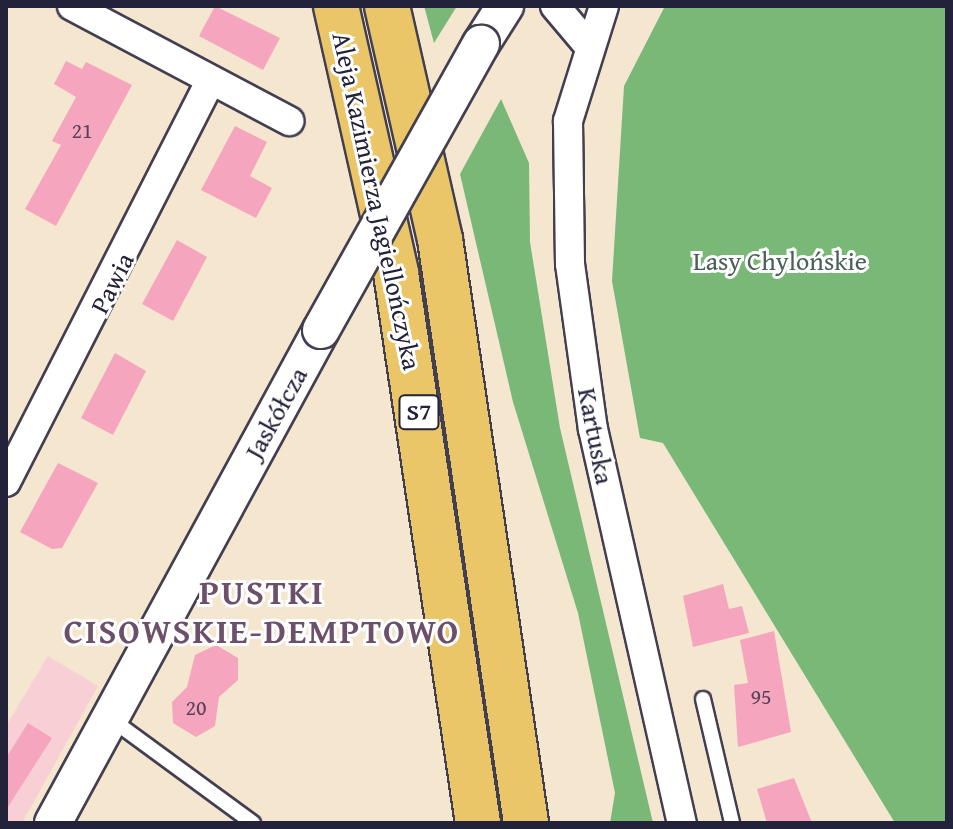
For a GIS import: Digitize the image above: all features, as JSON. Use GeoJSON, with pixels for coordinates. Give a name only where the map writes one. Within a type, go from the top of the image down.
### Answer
{"type":"FeatureCollection","features":[{"type":"Feature","properties":{"kind":"highway","name":"Aleja Kazimierza Jagiellończyka"},"geometry":{"type":"LineString","coordinates":[[336,6],[396,273],[478,823]]}},
{"type":"Feature","properties":{"kind":"highway","name":"Aleja Kazimierza Jagiellończyka"},"geometry":{"type":"LineString","coordinates":[[387,6],[440,239],[526,823]]}},
{"type":"Feature","properties":{"kind":"street"},"geometry":{"type":"LineString","coordinates":[[72,6],[289,121]]}},
{"type":"Feature","properties":{"kind":"street","name":"Jaskółcza"},"geometry":{"type":"LineString","coordinates":[[53,823],[321,330],[505,6]]}},
{"type":"Feature","properties":{"kind":"street"},"geometry":{"type":"LineString","coordinates":[[555,6],[588,45]]}},
{"type":"Feature","properties":{"kind":"street","name":"Kartuska"},"geometry":{"type":"LineString","coordinates":[[604,6],[588,45],[564,167],[578,337],[682,823]]}},
{"type":"Feature","properties":{"kind":"street","name":"Pawia"},"geometry":{"type":"LineString","coordinates":[[6,482],[211,80]]}},
{"type":"Feature","properties":{"kind":"lane"},"geometry":{"type":"LineString","coordinates":[[703,699],[732,823]]}},
{"type":"Feature","properties":{"kind":"lane"},"geometry":{"type":"LineString","coordinates":[[111,719],[253,823]]}},
{"type":"Feature","properties":{"kind":"shaded area"},"geometry":{"type":"Polygon","coordinates":[[[48,656],[98,686],[22,823],[6,823],[6,726],[48,656]]]}},
{"type":"Feature","properties":{"kind":"green space"},"geometry":{"type":"Polygon","coordinates":[[[424,6],[457,6],[434,43],[424,6]]]}},
{"type":"Feature","properties":{"kind":"green space","name":"Lasy Chylońskie"},"geometry":{"type":"Polygon","coordinates":[[[665,6],[947,6],[947,823],[895,823],[663,443],[640,438],[612,281],[624,86],[665,6]]]}},
{"type":"Feature","properties":{"kind":"green space"},"geometry":{"type":"Polygon","coordinates":[[[501,99],[529,163],[530,242],[560,428],[653,823],[610,823],[615,793],[578,613],[513,402],[460,174],[501,99]]]}},
{"type":"Feature","properties":{"kind":"building"},"geometry":{"type":"Polygon","coordinates":[[[215,6],[280,38],[263,70],[199,36],[215,6]]]}},
{"type":"Feature","properties":{"kind":"building"},"geometry":{"type":"Polygon","coordinates":[[[66,61],[82,69],[86,62],[132,85],[56,226],[25,209],[61,145],[52,141],[76,97],[54,84],[66,61]]]}},
{"type":"Feature","properties":{"kind":"building"},"geometry":{"type":"Polygon","coordinates":[[[235,126],[267,142],[250,176],[272,188],[256,218],[201,190],[235,126]]]}},
{"type":"Feature","properties":{"kind":"building"},"geometry":{"type":"Polygon","coordinates":[[[177,240],[207,257],[173,321],[142,304],[177,240]]]}},
{"type":"Feature","properties":{"kind":"building"},"geometry":{"type":"Polygon","coordinates":[[[115,353],[146,371],[113,435],[81,418],[115,353]]]}},
{"type":"Feature","properties":{"kind":"building"},"geometry":{"type":"Polygon","coordinates":[[[58,463],[98,483],[62,548],[52,549],[20,532],[58,463]]]}},
{"type":"Feature","properties":{"kind":"building"},"geometry":{"type":"Polygon","coordinates":[[[723,584],[729,609],[742,606],[749,633],[693,647],[683,596],[723,584]]]}},
{"type":"Feature","properties":{"kind":"building"},"geometry":{"type":"Polygon","coordinates":[[[774,631],[791,732],[738,747],[734,685],[748,683],[740,640],[774,631]]]}},
{"type":"Feature","properties":{"kind":"building"},"geometry":{"type":"Polygon","coordinates":[[[216,645],[238,658],[238,680],[219,697],[215,726],[196,737],[173,723],[172,702],[187,687],[195,655],[216,645]]]}},
{"type":"Feature","properties":{"kind":"building"},"geometry":{"type":"Polygon","coordinates":[[[28,723],[52,738],[6,810],[6,758],[28,723]]]}},
{"type":"Feature","properties":{"kind":"building"},"geometry":{"type":"Polygon","coordinates":[[[794,778],[812,823],[767,823],[757,789],[794,778]]]}},
{"type":"Feature","properties":{"kind":"district","name":"PUSTKI CISOWSKIE-DEMPTOWO"},"geometry":{"type":"Point","coordinates":[262,610]}}]}
